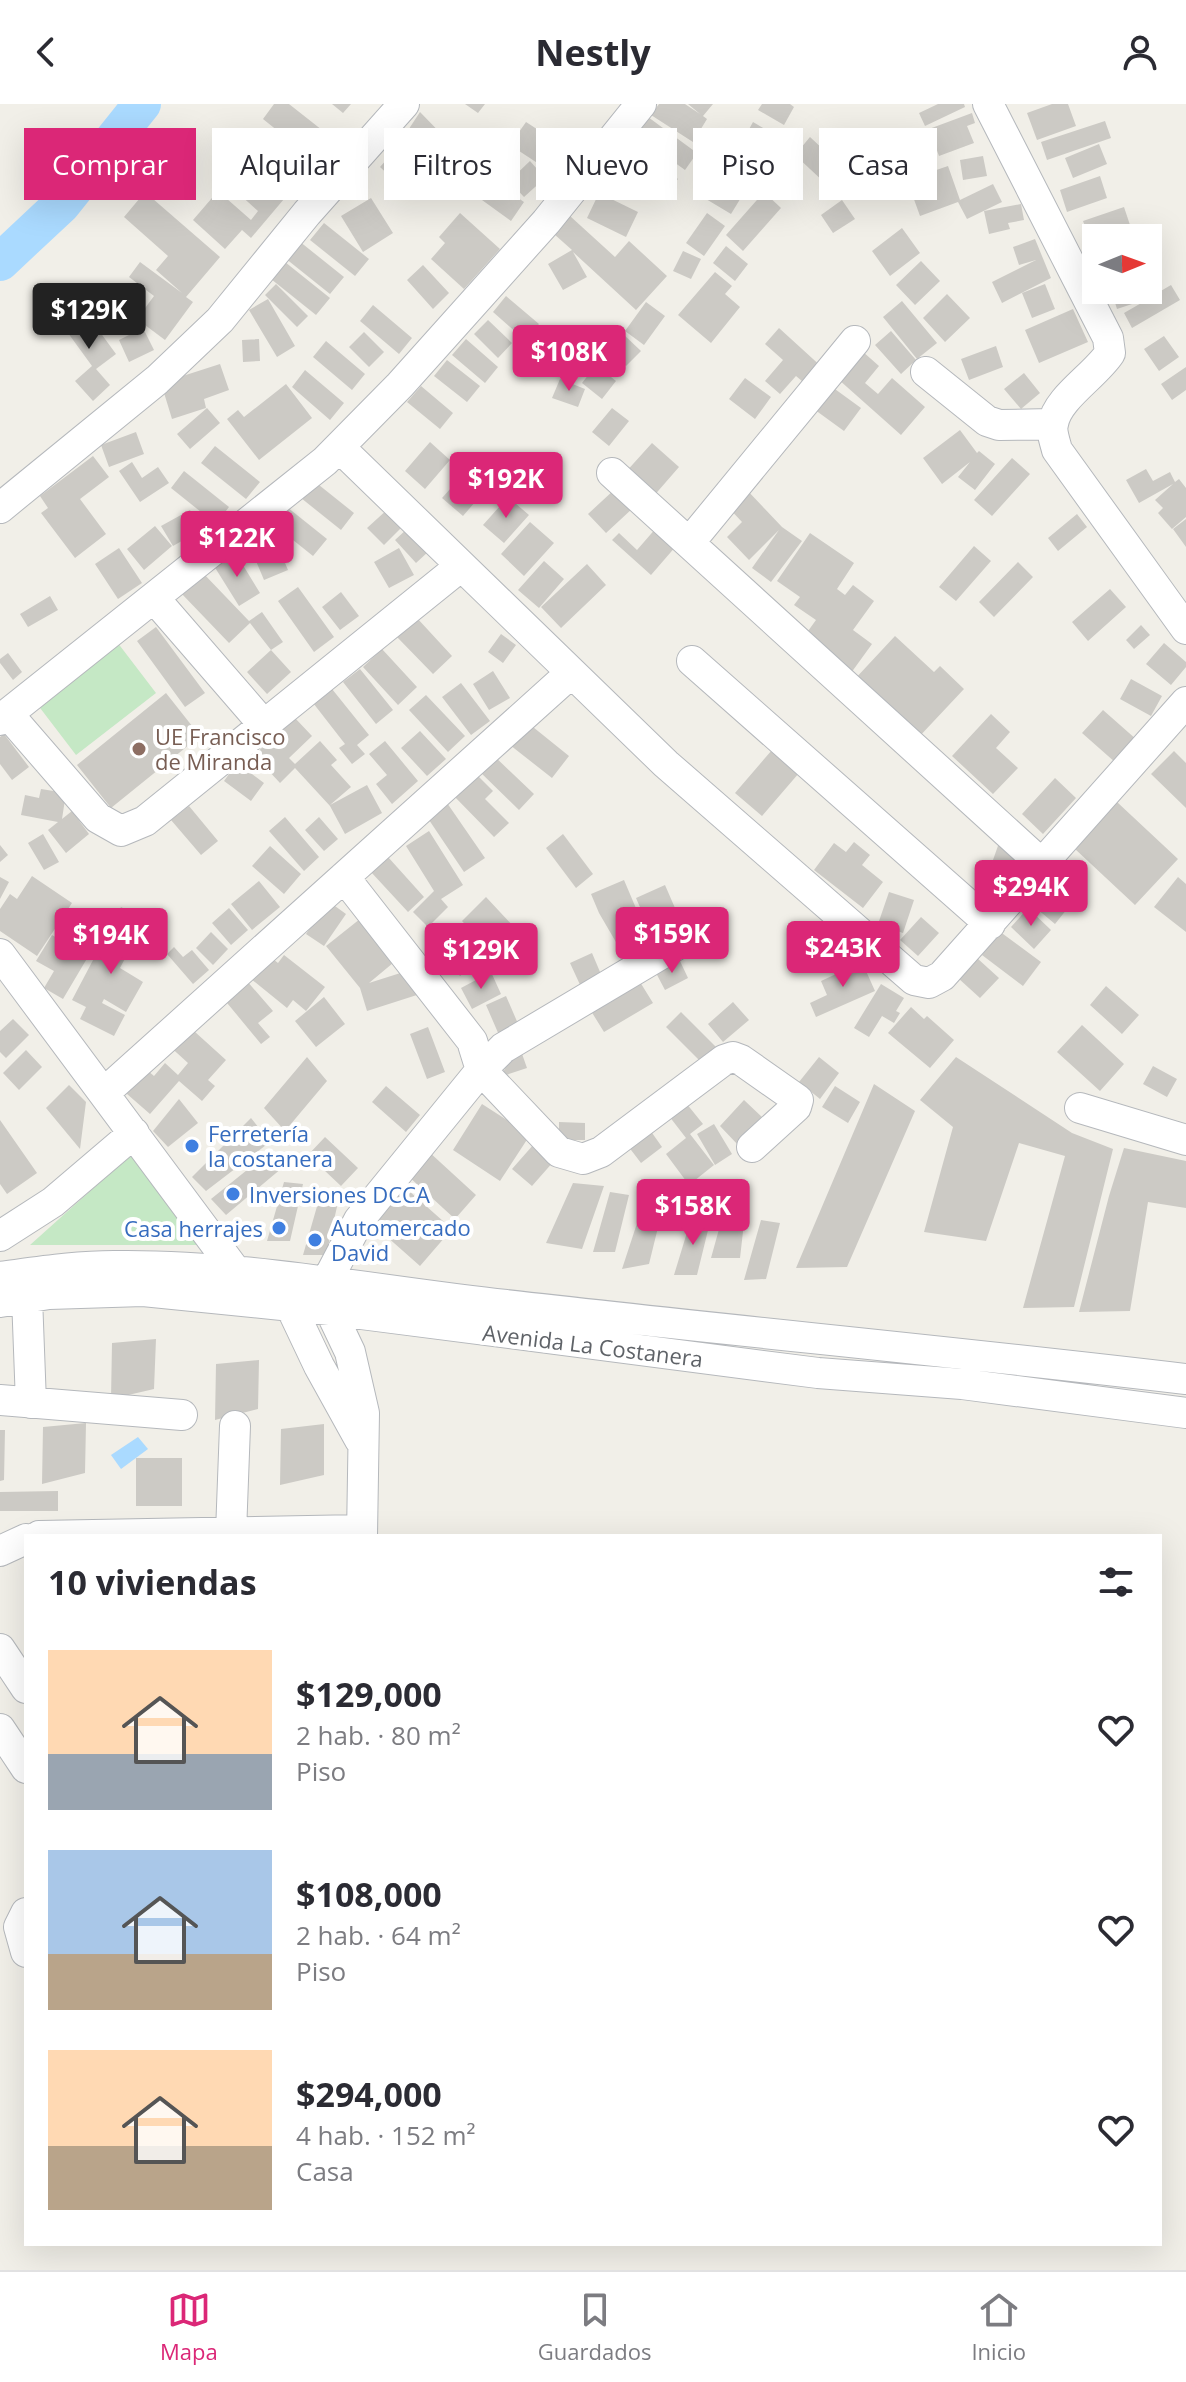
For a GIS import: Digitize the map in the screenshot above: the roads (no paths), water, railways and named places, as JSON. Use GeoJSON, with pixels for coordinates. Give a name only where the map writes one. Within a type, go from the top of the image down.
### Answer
{"type":"FeatureCollection","features":[{"type":"Feature","properties":{"kind":"street"},"geometry":{"type":"LineString","coordinates":[[0,508],[157,380],[220,320],[307,213],[404,104]]}},
{"type":"Feature","properties":{"kind":"street"},"geometry":{"type":"LineString","coordinates":[[461,566],[145,821],[121,831],[98,818],[4,717],[339,447],[400,385],[546,222],[641,104]]}},
{"type":"Feature","properties":{"kind":"street"},"geometry":{"type":"LineString","coordinates":[[988,104],[1108,338],[1110,353],[1100,368],[1064,400],[1052,424],[1057,450],[1186,629]]}},
{"type":"Feature","properties":{"kind":"street"},"geometry":{"type":"LineString","coordinates":[[689,543],[855,341]]}},
{"type":"Feature","properties":{"kind":"street"},"geometry":{"type":"LineString","coordinates":[[926,372],[987,421],[999,425],[1052,424]]}},
{"type":"Feature","properties":{"kind":"street"},"geometry":{"type":"LineString","coordinates":[[339,447],[666,764],[914,980],[929,983],[942,976],[1186,702]]}},
{"type":"Feature","properties":{"kind":"street"},"geometry":{"type":"LineString","coordinates":[[612,473],[1043,865]]}},
{"type":"Feature","properties":{"kind":"street"},"geometry":{"type":"LineString","coordinates":[[154,598],[264,725]]}},
{"type":"Feature","properties":{"kind":"street"},"geometry":{"type":"LineString","coordinates":[[692,661],[990,924]]}},
{"type":"Feature","properties":{"kind":"street"},"geometry":{"type":"LineString","coordinates":[[104,1093],[571,673]]}},
{"type":"Feature","properties":{"kind":"street"},"geometry":{"type":"LineString","coordinates":[[344,877],[472,1041],[481,1070],[559,1152],[583,1159],[601,1152],[724,1060],[733,1057],[798,1100],[796,1107],[752,1147]]}},
{"type":"Feature","properties":{"kind":"street"},"geometry":{"type":"LineString","coordinates":[[167,1534],[362,1533],[364,1413],[350,1352],[329,1296],[359,1220],[481,1070],[503,1048],[693,935]]}},
{"type":"Feature","properties":{"kind":"street"},"geometry":{"type":"LineString","coordinates":[[0,954],[237,1273]]}},
{"type":"Feature","properties":{"kind":"street"},"geometry":{"type":"LineString","coordinates":[[1080,1108],[1186,1140]]}},
{"type":"Feature","properties":{"kind":"street"},"geometry":{"type":"LineString","coordinates":[[4,1226],[53,1202],[134,1133]]}},
{"type":"Feature","properties":{"kind":"street","name":"Avenida La Costanera"},"geometry":{"type":"LineString","coordinates":[[0,1277],[114,1266],[237,1273],[329,1296],[818,1373],[962,1384],[1186,1413]]}},
{"type":"Feature","properties":{"kind":"street","name":"Avenida La Costanera"},"geometry":{"type":"LineString","coordinates":[[13,1300],[143,1291],[291,1307],[329,1296],[466,1301],[787,1337],[957,1351],[1186,1379]]}},
{"type":"Feature","properties":{"kind":"street"},"geometry":{"type":"LineString","coordinates":[[13,1300],[31,1403]]}},
{"type":"Feature","properties":{"kind":"street"},"geometry":{"type":"LineString","coordinates":[[291,1307],[364,1449]]}},
{"type":"Feature","properties":{"kind":"street"},"geometry":{"type":"LineString","coordinates":[[0,1400],[182,1415]]}},
{"type":"Feature","properties":{"kind":"street"},"geometry":{"type":"LineString","coordinates":[[231,1533],[235,1426]]}},
{"type":"Feature","properties":{"kind":"street"},"geometry":{"type":"LineString","coordinates":[[0,1551],[24,1540]]}},
{"type":"Feature","properties":{"kind":"street"},"geometry":{"type":"LineString","coordinates":[[0,1649],[24,1685]]}},
{"type":"Feature","properties":{"kind":"street"},"geometry":{"type":"LineString","coordinates":[[0,1729],[24,1765]]}},
{"type":"Feature","properties":{"kind":"street"},"geometry":{"type":"LineString","coordinates":[[24,1917],[19,1927],[24,1945]]}},
{"type":"Feature","properties":{"kind":"water"},"geometry":{"type":"Polygon","coordinates":[[[138,1437],[148,1449],[121,1469],[111,1455],[138,1437]]]}},
{"type":"Feature","properties":{"kind":"waterway"},"geometry":{"type":"LineString","coordinates":[[0,262],[62,204],[142,104]]}},
{"type":"Feature","properties":{"kind":"place","name":"UE Francisco de Miranda"},"geometry":{"type":"Point","coordinates":[139,749]}},
{"type":"Feature","properties":{"kind":"place","name":"Ferretería la costanera"},"geometry":{"type":"Point","coordinates":[192,1146]}},
{"type":"Feature","properties":{"kind":"place","name":"Inversiones DCCA"},"geometry":{"type":"Point","coordinates":[233,1194]}},
{"type":"Feature","properties":{"kind":"place","name":"Casa herrajes"},"geometry":{"type":"Point","coordinates":[279,1228]}},
{"type":"Feature","properties":{"kind":"place","name":"Automercado David"},"geometry":{"type":"Point","coordinates":[315,1240]}}]}
